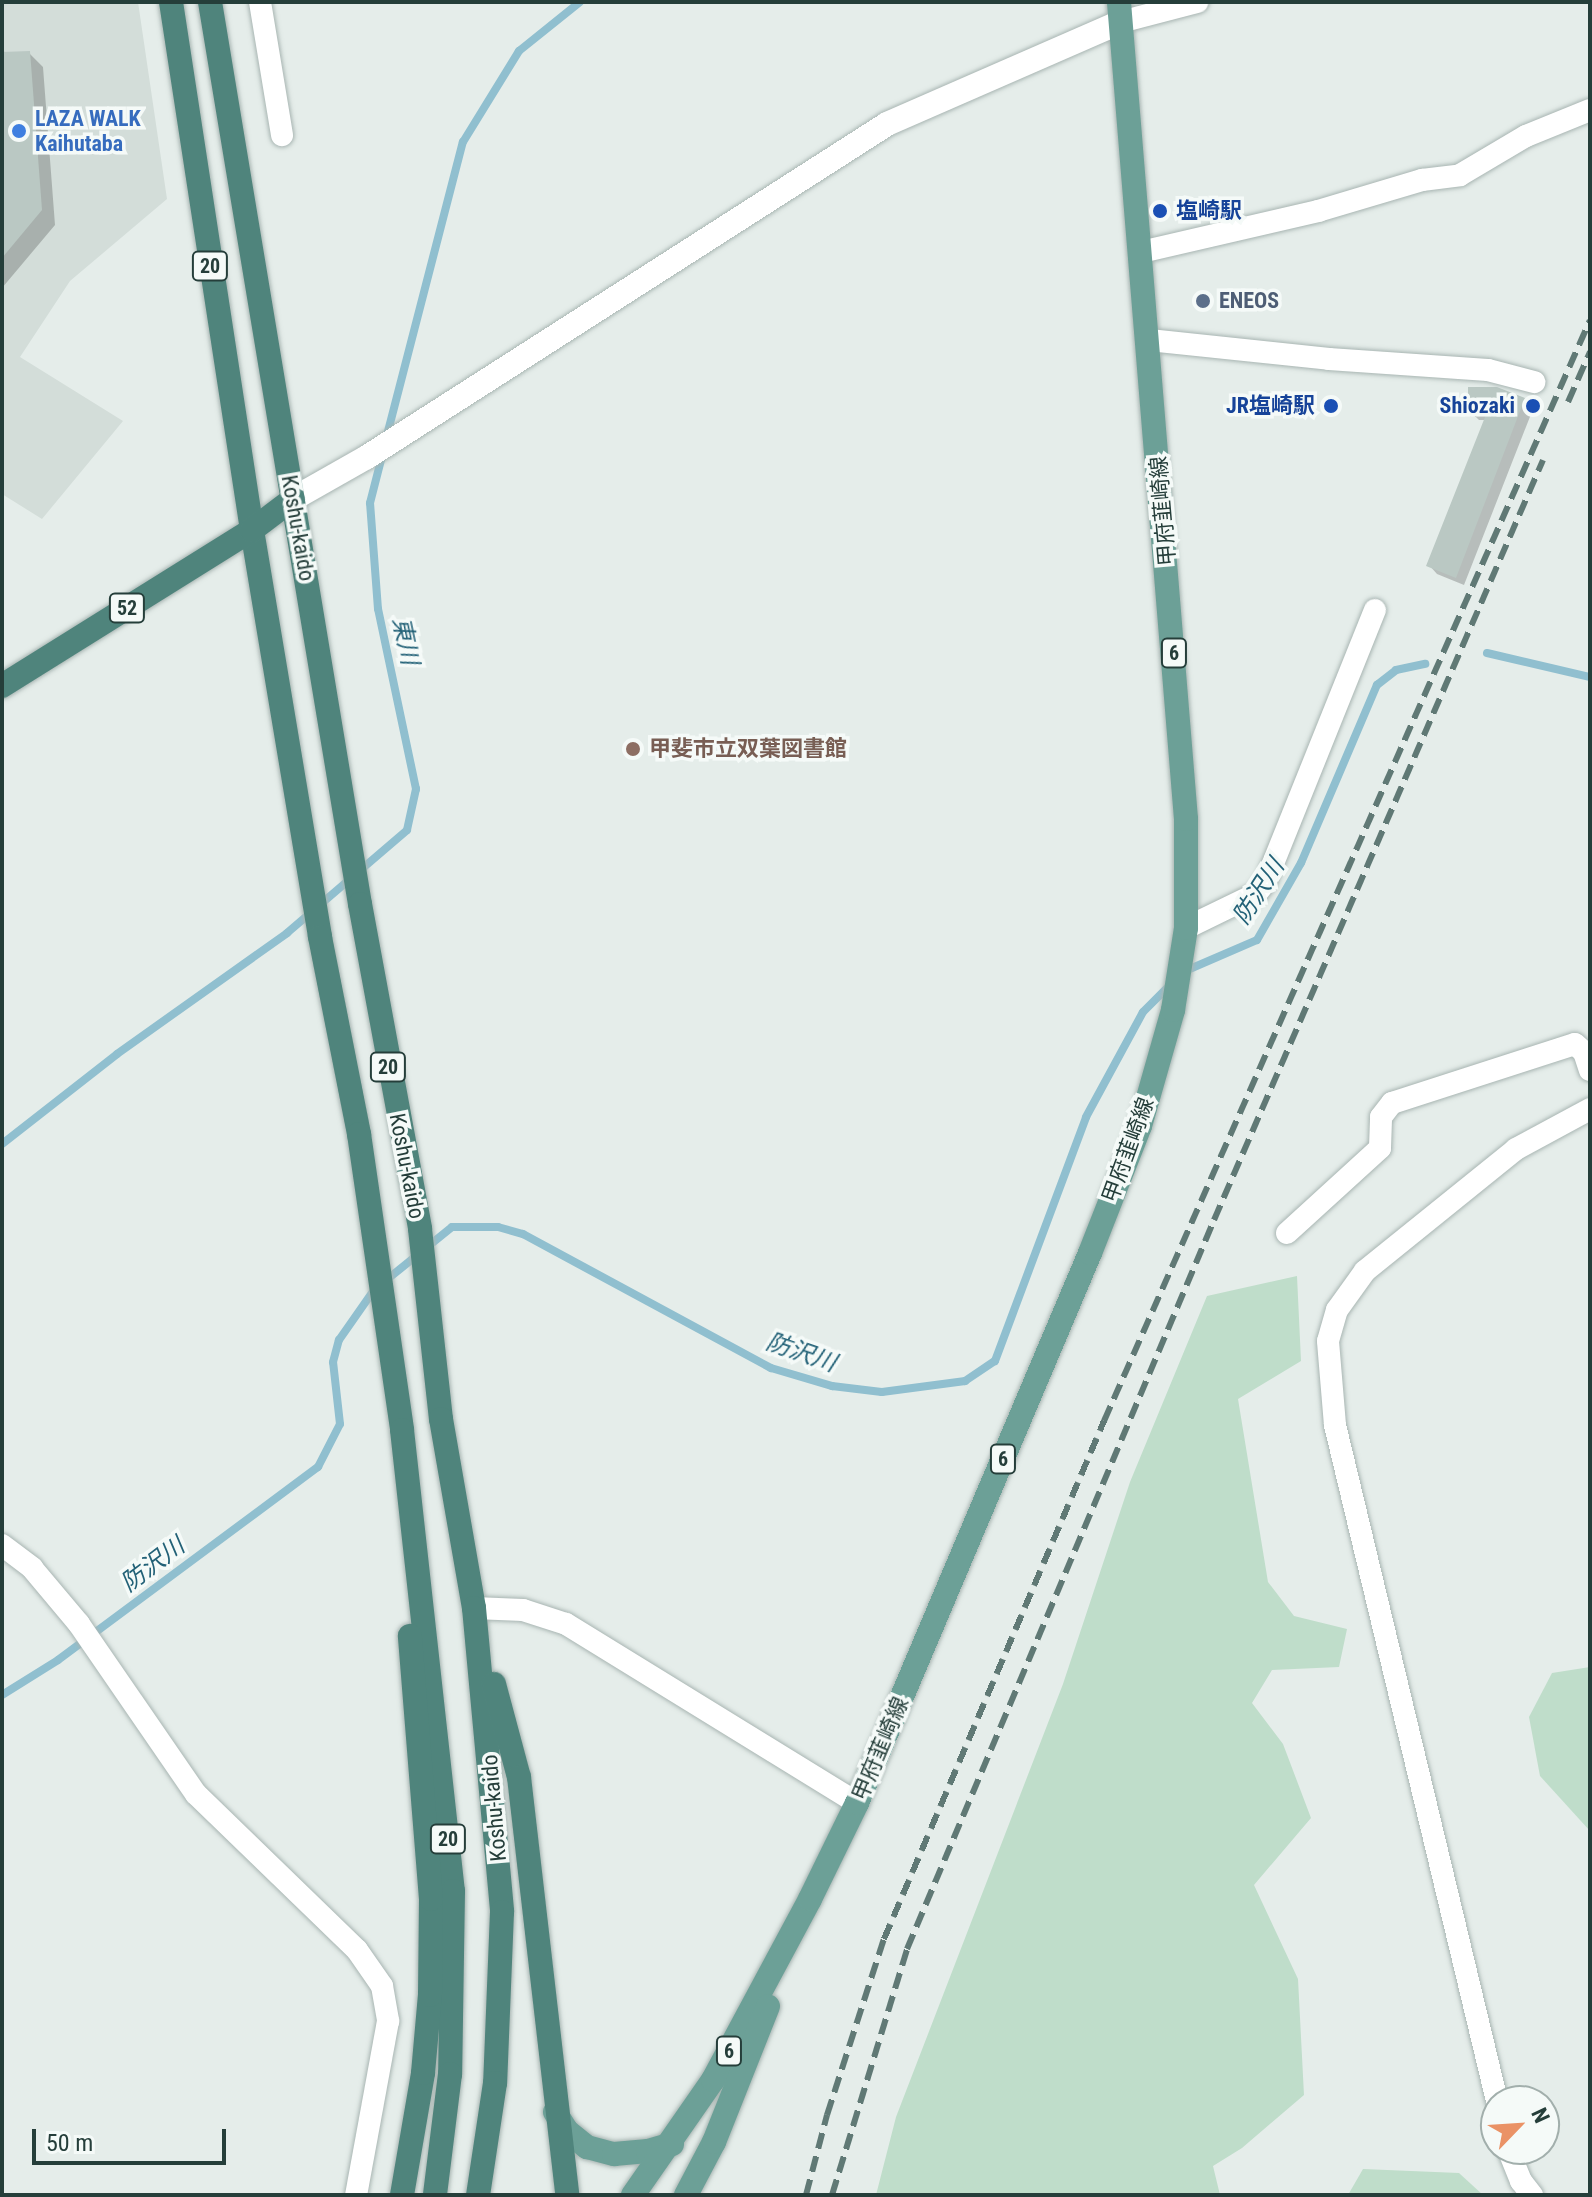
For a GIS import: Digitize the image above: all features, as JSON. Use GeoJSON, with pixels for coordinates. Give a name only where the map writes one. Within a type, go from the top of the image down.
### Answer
{"type":"FeatureCollection","features":[{"type":"Feature","properties":{"kind":"highway","name":"Koshu-kaido"},"geometry":{"type":"LineString","coordinates":[[171,2],[252,530],[320,937],[379,1261],[408,1484],[453,1891],[450,2074],[435,2195]]}},
{"type":"Feature","properties":{"kind":"highway","name":"Koshu-kaido"},"geometry":{"type":"LineString","coordinates":[[210,2],[360,904],[420,1229],[441,1419],[474,1608],[502,1912],[495,2083],[478,2195]]}},
{"type":"Feature","properties":{"kind":"highway","name":"52"},"geometry":{"type":"LineString","coordinates":[[2,686],[252,530],[293,499]]}},
{"type":"Feature","properties":{"kind":"highway"},"geometry":{"type":"LineString","coordinates":[[402,2195],[423,2073],[430,1995],[431,1899],[405,1565],[408,1484]]}},
{"type":"Feature","properties":{"kind":"highway"},"geometry":{"type":"LineString","coordinates":[[474,1608],[519,1777],[533,1878],[555,2112],[567,2195]]}},
{"type":"Feature","properties":{"kind":"main road","name":"甲府韮崎線"},"geometry":{"type":"LineString","coordinates":[[633,2195],[672,2144],[713,2080],[810,1899],[857,1803],[1090,1253],[1140,1126],[1173,1010],[1184,940],[1186,819],[1120,12]]}},
{"type":"Feature","properties":{"kind":"main road"},"geometry":{"type":"LineString","coordinates":[[686,2195],[714,2142],[810,1899]]}},
{"type":"Feature","properties":{"kind":"main road"},"geometry":{"type":"LineString","coordinates":[[555,2112],[567,2131],[587,2147],[614,2154],[672,2144]]}},
{"type":"Feature","properties":{"kind":"street"},"geometry":{"type":"LineString","coordinates":[[260,2],[282,135]]}},
{"type":"Feature","properties":{"kind":"street"},"geometry":{"type":"LineString","coordinates":[[293,499],[367,457],[887,124],[1120,12],[1197,2]]}},
{"type":"Feature","properties":{"kind":"street"},"geometry":{"type":"LineString","coordinates":[[1141,252],[1318,211],[1422,180],[1460,175],[1526,136],[1590,110]]}},
{"type":"Feature","properties":{"kind":"street"},"geometry":{"type":"LineString","coordinates":[[1149,340],[1329,359],[1488,370],[1534,382]]}},
{"type":"Feature","properties":{"kind":"street"},"geometry":{"type":"LineString","coordinates":[[1184,940],[1256,894],[1266,881],[1375,610]]}},
{"type":"Feature","properties":{"kind":"street"},"geometry":{"type":"LineString","coordinates":[[1287,1233],[1380,1148],[1381,1117],[1392,1103],[1575,1044],[1584,1052],[1590,1070]]}},
{"type":"Feature","properties":{"kind":"street"},"geometry":{"type":"LineString","coordinates":[[1493,2085],[1335,1425],[1328,1341],[1337,1310],[1365,1271],[1516,1149],[1590,1109]]}},
{"type":"Feature","properties":{"kind":"street"},"geometry":{"type":"LineString","coordinates":[[2,1545],[32,1568],[79,1624],[196,1794],[357,1950],[382,1986],[388,2021],[356,2195]]}},
{"type":"Feature","properties":{"kind":"street"},"geometry":{"type":"LineString","coordinates":[[474,1608],[523,1610],[566,1624],[857,1803]]}},
{"type":"Feature","properties":{"kind":"street"},"geometry":{"type":"LineString","coordinates":[[1514,2165],[1521,2181],[1532,2195]]}},
{"type":"Feature","properties":{"kind":"shaded area"},"geometry":{"type":"Polygon","coordinates":[[[2,2],[138,2],[167,199],[70,281],[20,357],[123,421],[42,519],[2,494],[2,2]]]}},
{"type":"Feature","properties":{"kind":"green space"},"geometry":{"type":"Polygon","coordinates":[[[1297,1276],[1301,1361],[1238,1399],[1268,1582],[1294,1616],[1347,1629],[1339,1667],[1272,1670],[1252,1703],[1283,1744],[1311,1818],[1254,1885],[1298,1979],[1304,2095],[1242,2148],[1213,2166],[1220,2195],[876,2195],[896,2117],[1063,1684],[1130,1482],[1207,1296],[1297,1276]]]}},
{"type":"Feature","properties":{"kind":"green space"},"geometry":{"type":"Polygon","coordinates":[[[1590,1667],[1590,1831],[1540,1776],[1529,1717],[1552,1673],[1590,1667]]]}},
{"type":"Feature","properties":{"kind":"green space"},"geometry":{"type":"Polygon","coordinates":[[[1363,2169],[1459,2173],[1483,2195],[1348,2195],[1363,2169]]]}},
{"type":"Feature","properties":{"kind":"building","name":"LAZA WALK Kaihutaba"},"geometry":{"type":"Polygon","coordinates":[[[30,51],[42,210],[2,258],[2,52],[30,51]]]}},
{"type":"Feature","properties":{"kind":"building"},"geometry":{"type":"Polygon","coordinates":[[[1468,387],[1497,387],[1525,398],[1456,578],[1426,566],[1487,412],[1468,412],[1468,387]]]}},
{"type":"Feature","properties":{"kind":"waterway","name":"東川"},"geometry":{"type":"LineString","coordinates":[[386,439],[463,142],[519,51],[580,2]]}},
{"type":"Feature","properties":{"kind":"waterway","name":"東川"},"geometry":{"type":"LineString","coordinates":[[2,1144],[117,1054],[287,933],[407,830],[416,789],[378,609],[370,503],[383,452]]}},
{"type":"Feature","properties":{"kind":"waterway","name":"防沢川"},"geometry":{"type":"LineString","coordinates":[[1487,653],[1590,677]]}},
{"type":"Feature","properties":{"kind":"waterway","name":"防沢川"},"geometry":{"type":"LineString","coordinates":[[1185,971],[1257,940],[1301,863],[1377,685],[1396,670],[1425,664]]}},
{"type":"Feature","properties":{"kind":"waterway","name":"防沢川"},"geometry":{"type":"LineString","coordinates":[[2,1695],[58,1660],[318,1467],[340,1424],[333,1362],[339,1340],[374,1290],[452,1227],[498,1227],[523,1234],[771,1368],[832,1386],[882,1392],[965,1381],[995,1361],[1086,1117],[1143,1012],[1169,986]]}},
{"type":"Feature","properties":{"kind":"railway"},"geometry":{"type":"LineString","coordinates":[[806,2195],[827,2115],[884,1939],[1104,1421],[1590,320]]}},
{"type":"Feature","properties":{"kind":"railway"},"geometry":{"type":"LineString","coordinates":[[1568,402],[1590,352]]}},
{"type":"Feature","properties":{"kind":"railway"},"geometry":{"type":"LineString","coordinates":[[832,2195],[907,1949],[1214,1220],[1543,460]]}},
{"type":"Feature","properties":{"kind":"place","name":"LAZA WALK Kaihutaba"},"geometry":{"type":"Point","coordinates":[19,131]}},
{"type":"Feature","properties":{"kind":"place","name":"塩崎駅"},"geometry":{"type":"Point","coordinates":[1160,211]}},
{"type":"Feature","properties":{"kind":"place","name":"ENEOS"},"geometry":{"type":"Point","coordinates":[1203,301]}},
{"type":"Feature","properties":{"kind":"place","name":"JR塩崎駅"},"geometry":{"type":"Point","coordinates":[1331,406]}},
{"type":"Feature","properties":{"kind":"place","name":"Shiozaki"},"geometry":{"type":"Point","coordinates":[1533,406]}},
{"type":"Feature","properties":{"kind":"place","name":"甲斐市立双葉図書館"},"geometry":{"type":"Point","coordinates":[633,749]}}]}
